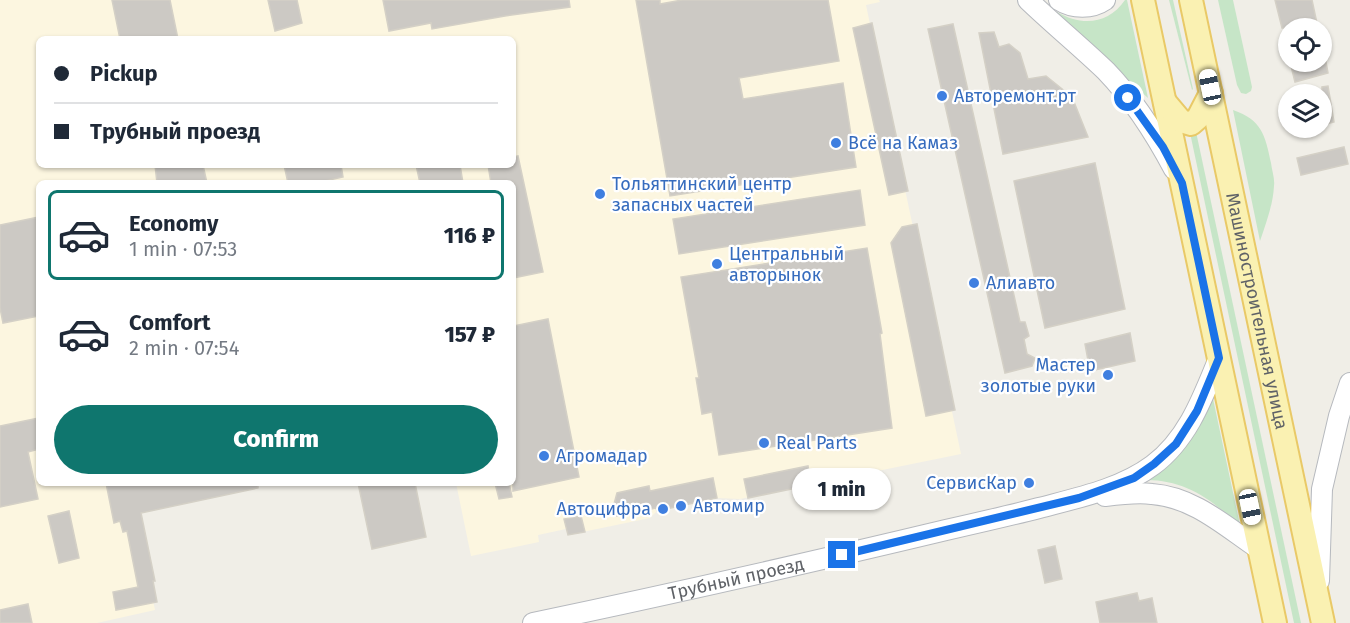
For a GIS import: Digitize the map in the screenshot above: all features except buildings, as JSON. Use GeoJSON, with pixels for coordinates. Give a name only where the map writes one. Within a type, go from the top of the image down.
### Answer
{"type":"FeatureCollection","features":[{"type":"Feature","properties":{"kind":"main road"},"geometry":{"type":"LineString","coordinates":[[1143,0],[1275,623]]}},
{"type":"Feature","properties":{"kind":"main road","name":"Машиностроительная улица"},"geometry":{"type":"LineString","coordinates":[[1191,0],[1323,623]]}},
{"type":"Feature","properties":{"kind":"main road"},"geometry":{"type":"LineString","coordinates":[[1165,102],[1181,121],[1191,124],[1198,118],[1211,93]]}},
{"type":"Feature","properties":{"kind":"street"},"geometry":{"type":"LineString","coordinates":[[1028,0],[1107,72],[1163,147],[1182,183]]}},
{"type":"Feature","properties":{"kind":"street"},"geometry":{"type":"LineString","coordinates":[[1059,0],[1067,5],[1083,7],[1106,0]]}},
{"type":"Feature","properties":{"kind":"street"},"geometry":{"type":"LineString","coordinates":[[1079,498],[1134,478],[1176,444],[1197,411],[1219,358]]}},
{"type":"Feature","properties":{"kind":"street"},"geometry":{"type":"LineString","coordinates":[[1318,598],[1322,489],[1339,416],[1350,383]]}},
{"type":"Feature","properties":{"kind":"street"},"geometry":{"type":"LineString","coordinates":[[1079,498],[1133,493],[1155,494],[1182,501],[1208,512],[1259,549]]}},
{"type":"Feature","properties":{"kind":"street","name":"Трубный проезд"},"geometry":{"type":"LineString","coordinates":[[533,623],[757,575],[1079,498]]}},
{"type":"Feature","properties":{"kind":"shaded area","name":"Центральный авторынок"},"geometry":{"type":"Polygon","coordinates":[[[0,0],[879,0],[880,2],[866,5],[961,454],[740,499],[717,498],[657,511],[650,518],[568,535],[566,529],[538,535],[539,542],[471,556],[457,486],[516,486],[516,180],[36,180],[36,486],[130,486],[155,610],[97,623],[0,623],[0,0]]]}},
{"type":"Feature","properties":{"kind":"green space"},"geometry":{"type":"Polygon","coordinates":[[[1127,0],[1148,98],[1056,14],[1057,12],[1075,20],[1094,21],[1111,14],[1127,0]]]}},
{"type":"Feature","properties":{"kind":"green space"},"geometry":{"type":"Polygon","coordinates":[[[1169,0],[1173,0],[1192,90],[1169,0]]]}},
{"type":"Feature","properties":{"kind":"green space"},"geometry":{"type":"Polygon","coordinates":[[[1218,0],[1233,0],[1252,87],[1251,91],[1246,94],[1241,93],[1237,85],[1218,0]]]}},
{"type":"Feature","properties":{"kind":"green space"},"geometry":{"type":"Polygon","coordinates":[[[1233,110],[1250,119],[1261,130],[1271,163],[1273,193],[1260,241],[1233,110]]]}},
{"type":"Feature","properties":{"kind":"green space"},"geometry":{"type":"Polygon","coordinates":[[[1195,127],[1301,623],[1294,623],[1189,128],[1195,127]]]}},
{"type":"Feature","properties":{"kind":"green space"},"geometry":{"type":"Polygon","coordinates":[[[1212,394],[1241,530],[1222,510],[1199,494],[1174,484],[1147,480],[1212,394]]]}},
{"type":"Feature","properties":{"kind":"place","name":"Авторемонт.рт"},"geometry":{"type":"Point","coordinates":[942,96]}},
{"type":"Feature","properties":{"kind":"place","name":"Всё на Камаз"},"geometry":{"type":"Point","coordinates":[836,143]}},
{"type":"Feature","properties":{"kind":"place","name":"Тольяттинский центр запасных частей"},"geometry":{"type":"Point","coordinates":[600,194]}},
{"type":"Feature","properties":{"kind":"place","name":"Центральный авторынок"},"geometry":{"type":"Point","coordinates":[717,264]}},
{"type":"Feature","properties":{"kind":"place","name":"Алиавто"},"geometry":{"type":"Point","coordinates":[974,283]}},
{"type":"Feature","properties":{"kind":"place","name":"Мастер золотые руки"},"geometry":{"type":"Point","coordinates":[1108,375]}},
{"type":"Feature","properties":{"kind":"place","name":"Real Parts"},"geometry":{"type":"Point","coordinates":[764,443]}},
{"type":"Feature","properties":{"kind":"place","name":"Агромадар"},"geometry":{"type":"Point","coordinates":[544,456]}},
{"type":"Feature","properties":{"kind":"place","name":"СервисКар"},"geometry":{"type":"Point","coordinates":[1029,483]}},
{"type":"Feature","properties":{"kind":"place","name":"Автомир"},"geometry":{"type":"Point","coordinates":[681,506]}},
{"type":"Feature","properties":{"kind":"place","name":"Автоцифра"},"geometry":{"type":"Point","coordinates":[663,509]}},
{"type":"Feature","properties":{"kind":"route"},"geometry":{"type":"LineString","coordinates":[[842,555],[1079,498],[1134,478],[1176,444],[1197,411],[1219,358],[1182,183],[1163,147],[1128,98]]}}]}
